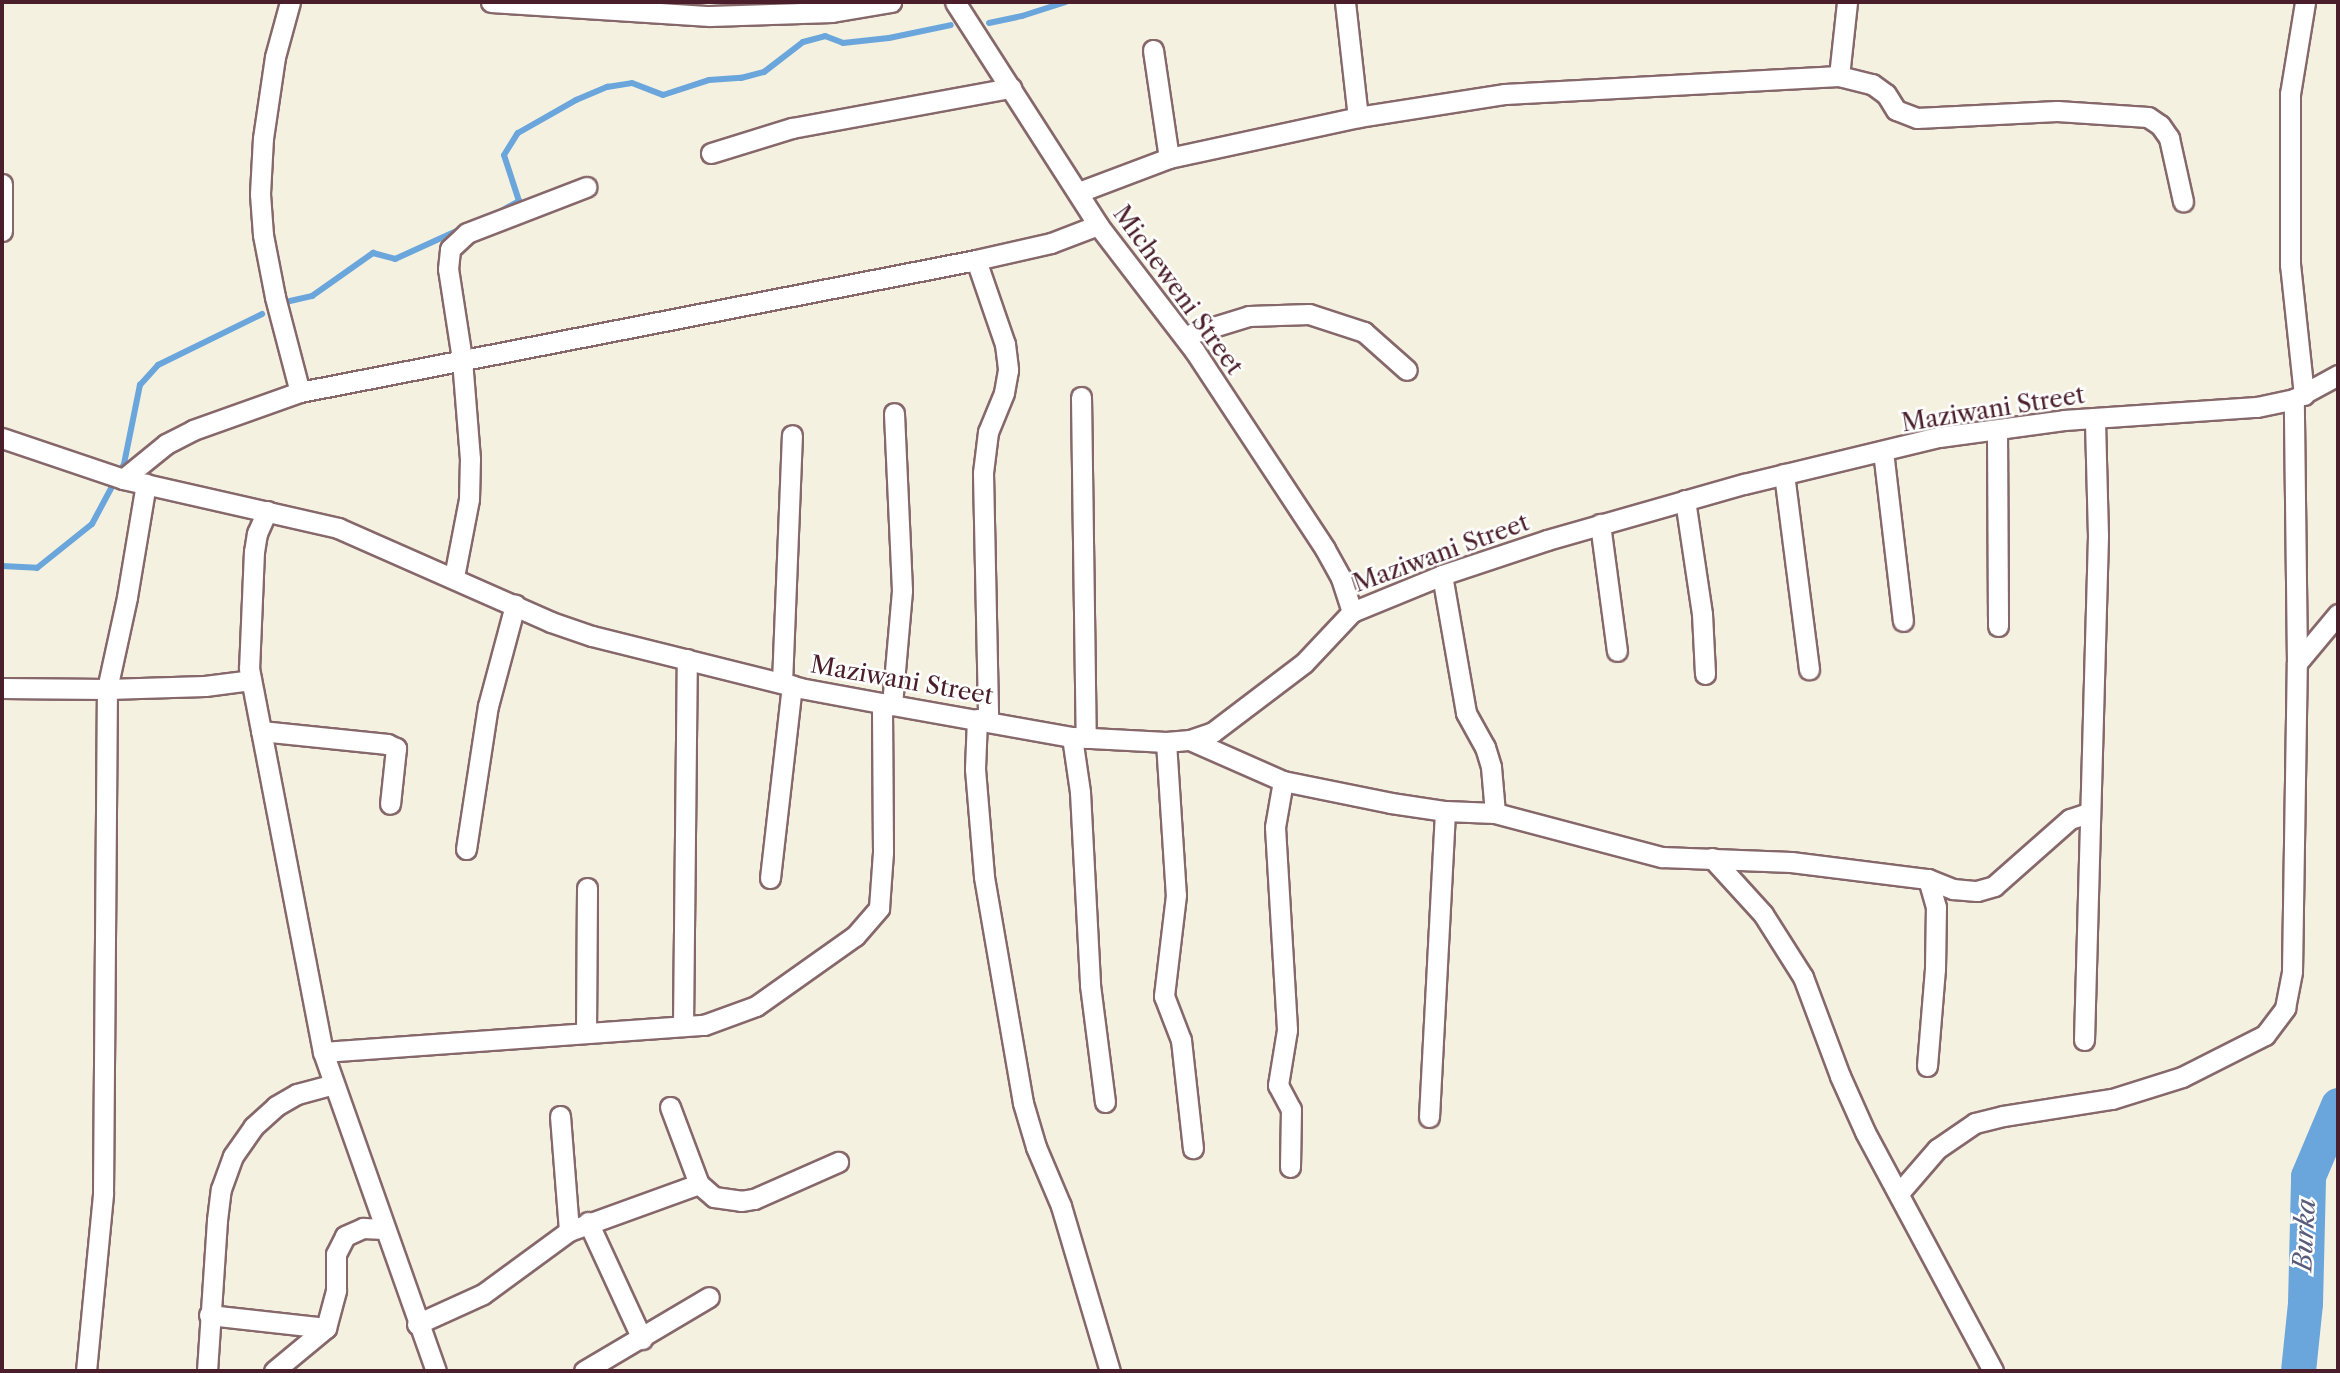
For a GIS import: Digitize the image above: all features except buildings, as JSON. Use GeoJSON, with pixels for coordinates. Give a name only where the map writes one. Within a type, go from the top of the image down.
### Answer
{"type":"FeatureCollection","features":[{"type":"Feature","properties":{"kind":"street"},"geometry":{"type":"LineString","coordinates":[[290,2],[275,57],[262,138],[260,194],[263,235],[275,297],[300,392]]}},
{"type":"Feature","properties":{"kind":"street"},"geometry":{"type":"LineString","coordinates":[[491,2],[710,16],[832,12],[891,2]]}},
{"type":"Feature","properties":{"kind":"street","name":"Micheweni Street"},"geometry":{"type":"LineString","coordinates":[[955,2],[1098,225],[1184,336],[1325,549],[1341,578],[1352,612]]}},
{"type":"Feature","properties":{"kind":"street"},"geometry":{"type":"LineString","coordinates":[[1345,2],[1358,117]]}},
{"type":"Feature","properties":{"kind":"street"},"geometry":{"type":"LineString","coordinates":[[1839,76],[1847,2]]}},
{"type":"Feature","properties":{"kind":"street"},"geometry":{"type":"LineString","coordinates":[[1899,1193],[1937,1149],[1975,1123],[2003,1115],[2146,1090],[2215,1062],[2265,1035],[2276,1023],[2290,992],[2299,397],[2290,265],[2290,94],[2305,2]]}},
{"type":"Feature","properties":{"kind":"street"},"geometry":{"type":"LineString","coordinates":[[1153,50],[1169,158]]}},
{"type":"Feature","properties":{"kind":"street"},"geometry":{"type":"LineString","coordinates":[[1079,192],[1169,158],[1358,117],[1505,94],[1839,76],[1872,84],[1886,94],[1896,110],[1917,118],[2057,111],[2148,117],[2160,125],[2169,138],[2183,201]]}},
{"type":"Feature","properties":{"kind":"street"},"geometry":{"type":"LineString","coordinates":[[712,153],[792,128],[1011,88]]}},
{"type":"Feature","properties":{"kind":"street"},"geometry":{"type":"LineString","coordinates":[[2,184],[2,231]]}},
{"type":"Feature","properties":{"kind":"street"},"geometry":{"type":"LineString","coordinates":[[454,577],[465,531],[471,479],[462,359],[448,258],[454,243],[467,233],[586,187]]}},
{"type":"Feature","properties":{"kind":"street"},"geometry":{"type":"LineString","coordinates":[[116,477],[166,444],[193,430],[300,392],[976,260],[1051,243],[1098,225]]}},
{"type":"Feature","properties":{"kind":"street"},"geometry":{"type":"LineString","coordinates":[[976,260],[1005,344],[1008,370],[1004,393],[988,432],[983,473],[983,719],[975,769],[984,877],[1023,1103],[1035,1147],[1061,1206],[1110,1371]]}},
{"type":"Feature","properties":{"kind":"street"},"geometry":{"type":"LineString","coordinates":[[1184,336],[1249,316],[1310,314],[1364,332],[1407,370]]}},
{"type":"Feature","properties":{"kind":"street","name":"Maziwani Street"},"geometry":{"type":"LineString","coordinates":[[2,438],[116,477],[338,528],[592,636],[787,684],[887,704],[1079,737],[1166,742],[1190,740],[1213,732],[1304,663],[1352,612],[1442,575],[1600,524],[1784,474],[1939,438],[2095,418],[2257,407],[2299,397],[2338,375]]}},
{"type":"Feature","properties":{"kind":"street"},"geometry":{"type":"LineString","coordinates":[[1081,397],[1080,792],[1090,985],[1105,1102]]}},
{"type":"Feature","properties":{"kind":"street"},"geometry":{"type":"LineString","coordinates":[[323,1052],[704,1025],[756,1006],[855,936],[879,908],[887,704],[902,590],[894,413]]}},
{"type":"Feature","properties":{"kind":"street"},"geometry":{"type":"LineString","coordinates":[[2084,1040],[2088,813],[2098,536],[2095,418]]}},
{"type":"Feature","properties":{"kind":"street"},"geometry":{"type":"LineString","coordinates":[[1997,430],[1998,626]]}},
{"type":"Feature","properties":{"kind":"street"},"geometry":{"type":"LineString","coordinates":[[770,877],[787,684],[792,435]]}},
{"type":"Feature","properties":{"kind":"street"},"geometry":{"type":"LineString","coordinates":[[1883,451],[1903,621]]}},
{"type":"Feature","properties":{"kind":"street"},"geometry":{"type":"LineString","coordinates":[[1784,474],[1809,670]]}},
{"type":"Feature","properties":{"kind":"street"},"geometry":{"type":"LineString","coordinates":[[86,1371],[103,1193],[107,690],[125,610],[146,484]]}},
{"type":"Feature","properties":{"kind":"street"},"geometry":{"type":"LineString","coordinates":[[1685,500],[1702,614],[1705,674]]}},
{"type":"Feature","properties":{"kind":"street"},"geometry":{"type":"LineString","coordinates":[[276,513],[257,533],[254,551],[248,647],[251,680],[323,1052],[436,1371]]}},
{"type":"Feature","properties":{"kind":"street"},"geometry":{"type":"LineString","coordinates":[[1600,524],[1617,651]]}},
{"type":"Feature","properties":{"kind":"street"},"geometry":{"type":"LineString","coordinates":[[1442,575],[1466,713],[1485,747],[1491,767],[1495,813]]}},
{"type":"Feature","properties":{"kind":"street"},"geometry":{"type":"LineString","coordinates":[[466,849],[488,706],[515,605]]}},
{"type":"Feature","properties":{"kind":"street"},"geometry":{"type":"LineString","coordinates":[[2297,663],[2338,614]]}},
{"type":"Feature","properties":{"kind":"street"},"geometry":{"type":"LineString","coordinates":[[682,1026],[687,659]]}},
{"type":"Feature","properties":{"kind":"street"},"geometry":{"type":"LineString","coordinates":[[2,688],[107,690],[205,686],[251,680]]}},
{"type":"Feature","properties":{"kind":"street"},"geometry":{"type":"LineString","coordinates":[[261,731],[387,744],[396,748],[390,804]]}},
{"type":"Feature","properties":{"kind":"street"},"geometry":{"type":"LineString","coordinates":[[1190,740],[1283,781],[1445,811],[1495,813],[1662,858],[1791,862],[1928,878],[1953,889],[1977,891],[1994,886],[2070,819],[2088,813]]}},
{"type":"Feature","properties":{"kind":"street"},"geometry":{"type":"LineString","coordinates":[[1166,742],[1176,895],[1164,996],[1181,1040],[1193,1148]]}},
{"type":"Feature","properties":{"kind":"street"},"geometry":{"type":"LineString","coordinates":[[1283,781],[1275,827],[1287,1030],[1278,1084],[1291,1109],[1290,1167]]}},
{"type":"Feature","properties":{"kind":"street"},"geometry":{"type":"LineString","coordinates":[[1429,1118],[1434,965],[1445,811]]}},
{"type":"Feature","properties":{"kind":"street"},"geometry":{"type":"LineString","coordinates":[[1712,858],[1763,914],[1803,977],[1840,1076],[1865,1132],[1993,1371]]}},
{"type":"Feature","properties":{"kind":"street"},"geometry":{"type":"LineString","coordinates":[[1927,1066],[1935,969],[1936,907],[1928,878]]}},
{"type":"Feature","properties":{"kind":"street"},"geometry":{"type":"LineString","coordinates":[[586,1033],[587,888]]}},
{"type":"Feature","properties":{"kind":"street"},"geometry":{"type":"LineString","coordinates":[[206,1371],[221,1189],[233,1156],[253,1127],[276,1106],[297,1094],[334,1084]]}},
{"type":"Feature","properties":{"kind":"street"},"geometry":{"type":"LineString","coordinates":[[670,1107],[699,1184],[715,1197],[741,1201],[754,1199],[838,1163]]}},
{"type":"Feature","properties":{"kind":"street"},"geometry":{"type":"LineString","coordinates":[[560,1116],[569,1231]]}},
{"type":"Feature","properties":{"kind":"street"},"geometry":{"type":"LineString","coordinates":[[418,1324],[483,1294],[569,1231],[699,1184]]}},
{"type":"Feature","properties":{"kind":"street"},"geometry":{"type":"LineString","coordinates":[[588,1222],[642,1339]]}},
{"type":"Feature","properties":{"kind":"street"},"geometry":{"type":"LineString","coordinates":[[274,1371],[326,1328],[335,1290],[337,1254],[345,1236],[363,1227],[384,1229]]}},
{"type":"Feature","properties":{"kind":"street"},"geometry":{"type":"LineString","coordinates":[[584,1371],[709,1297]]}},
{"type":"Feature","properties":{"kind":"street"},"geometry":{"type":"LineString","coordinates":[[209,1315],[326,1328]]}},
{"type":"Feature","properties":{"kind":"waterway"},"geometry":{"type":"LineString","coordinates":[[989,23],[1066,2]]}},
{"type":"Feature","properties":{"kind":"waterway"},"geometry":{"type":"LineString","coordinates":[[501,211],[519,201],[504,155],[518,133],[576,100],[607,87],[632,83],[663,95],[709,80],[741,78],[764,72],[803,42],[825,36],[843,43],[889,38],[951,25]]}},
{"type":"Feature","properties":{"kind":"waterway"},"geometry":{"type":"LineString","coordinates":[[290,301],[312,296],[373,253],[395,259],[459,230]]}},
{"type":"Feature","properties":{"kind":"waterway"},"geometry":{"type":"LineString","coordinates":[[2,566],[37,568],[92,524],[124,464],[140,385],[158,365],[262,314]]}},
{"type":"Feature","properties":{"kind":"waterway","name":"Burka"},"geometry":{"type":"LineString","coordinates":[[2298,1371],[2305,1303],[2308,1176],[2338,1105]]}}]}
